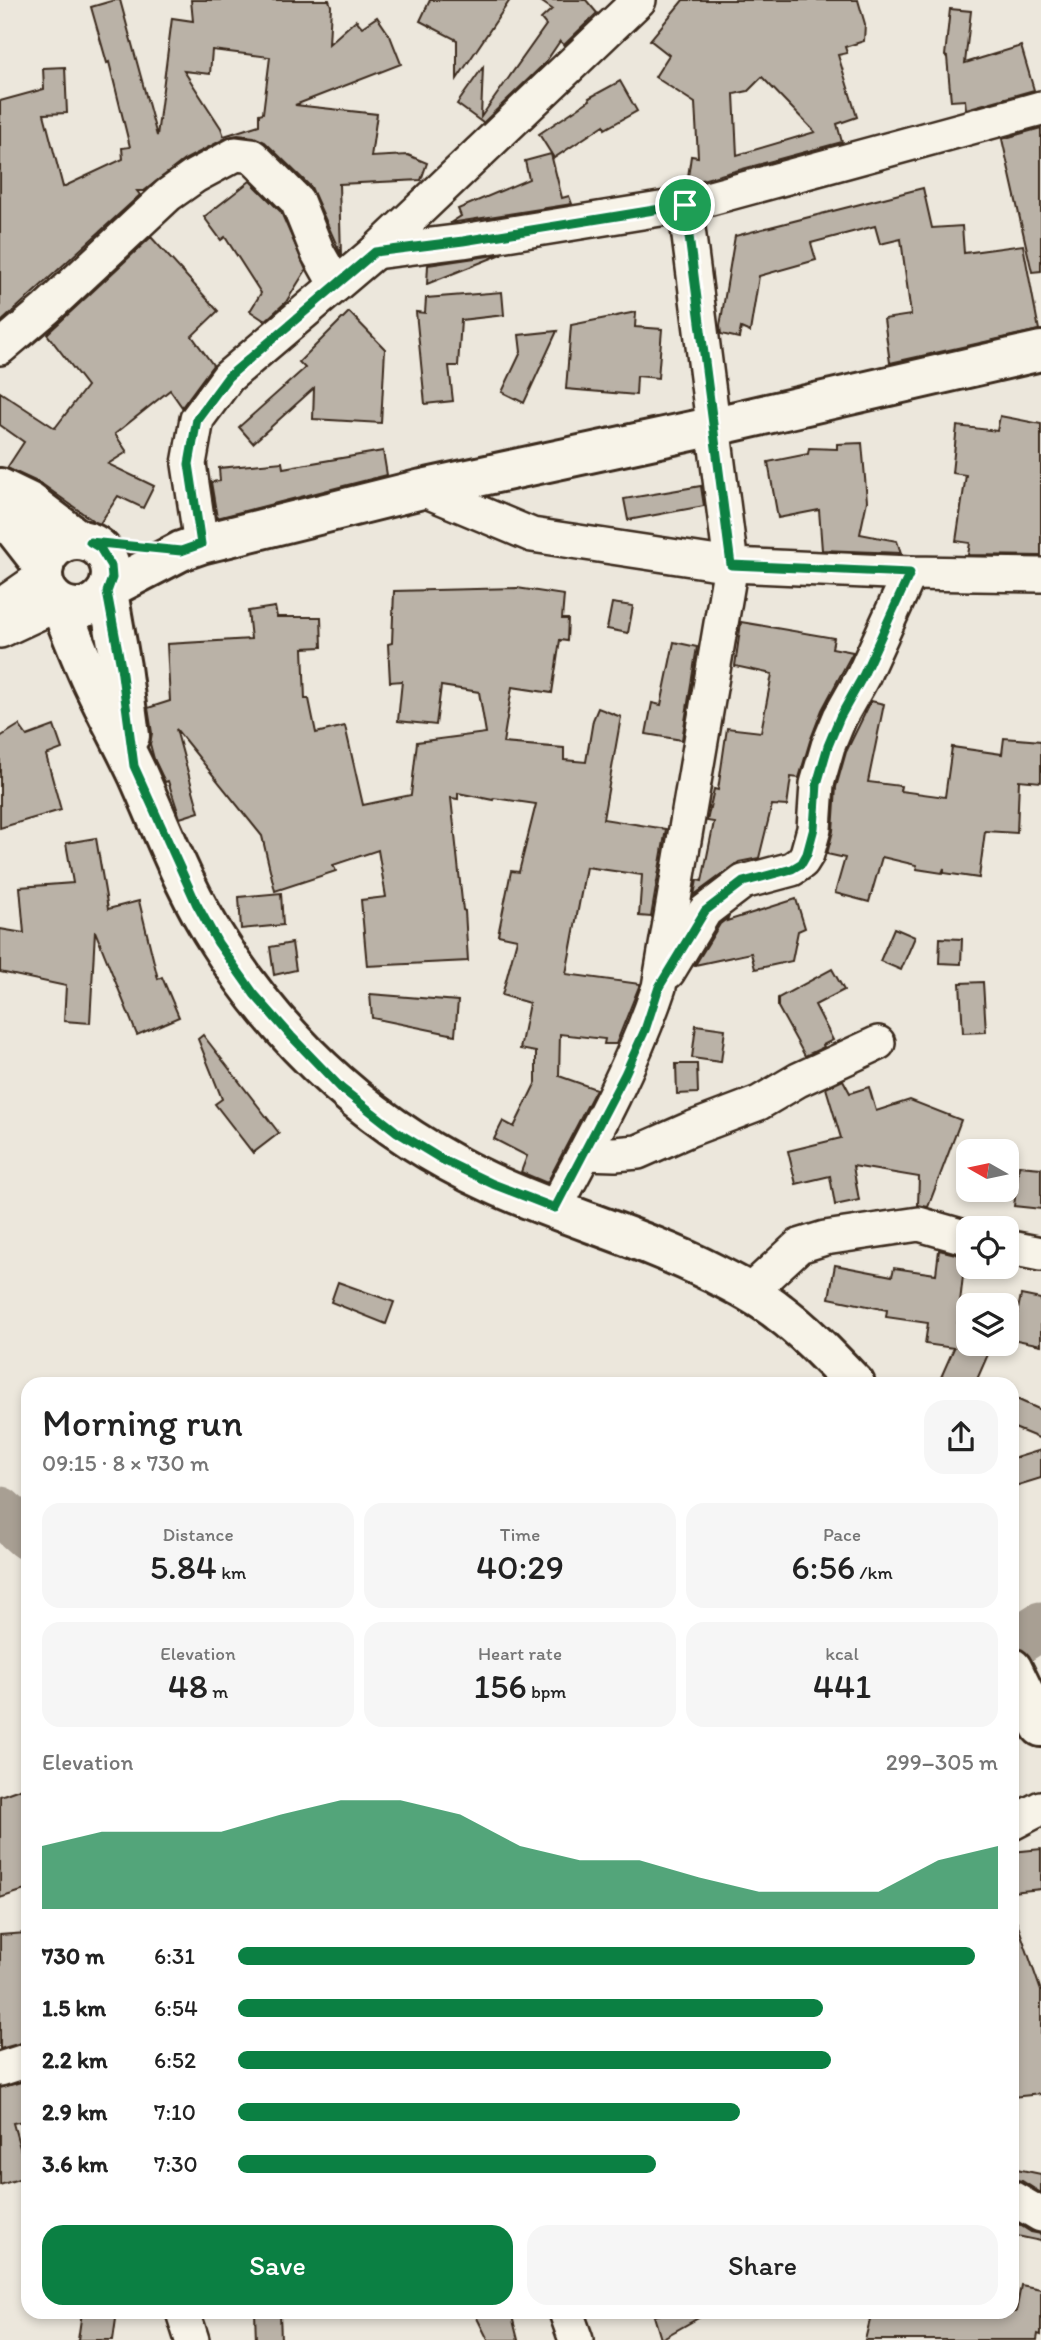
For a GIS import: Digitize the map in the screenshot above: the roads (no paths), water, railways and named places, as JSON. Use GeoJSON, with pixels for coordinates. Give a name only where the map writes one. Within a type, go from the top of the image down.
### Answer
{"type":"FeatureCollection","features":[{"type":"Feature","properties":{"kind":"street"},"geometry":{"type":"LineString","coordinates":[[191,547],[189,464],[197,419],[228,377],[375,252],[639,0]]}},
{"type":"Feature","properties":{"kind":"street"},"geometry":{"type":"LineString","coordinates":[[375,252],[463,241],[685,205],[1041,108]]}},
{"type":"Feature","properties":{"kind":"street"},"geometry":{"type":"LineString","coordinates":[[0,348],[46,309],[168,195],[195,176],[236,154],[252,156],[297,201],[318,253],[336,285]]}},
{"type":"Feature","properties":{"kind":"street"},"geometry":{"type":"LineString","coordinates":[[555,1208],[625,1074],[645,1030],[659,987],[731,565],[685,205]]}},
{"type":"Feature","properties":{"kind":"street"},"geometry":{"type":"LineString","coordinates":[[191,547],[85,541],[61,544],[47,558],[51,588],[78,609],[94,605],[108,590],[191,547],[422,489],[715,426],[1041,351]]}},
{"type":"Feature","properties":{"kind":"street"},"geometry":{"type":"LineString","coordinates":[[0,488],[29,502],[85,541],[100,548],[111,566],[108,590],[134,766]]}},
{"type":"Feature","properties":{"kind":"street"},"geometry":{"type":"LineString","coordinates":[[422,489],[532,535],[731,565],[910,573],[1041,575]]}},
{"type":"Feature","properties":{"kind":"street"},"geometry":{"type":"LineString","coordinates":[[0,505],[51,588],[92,682],[134,766],[196,903],[218,943],[254,994],[341,1088],[397,1132],[443,1160],[493,1184],[664,1250],[748,1293],[777,1310],[817,1344],[848,1377]]}},
{"type":"Feature","properties":{"kind":"street"},"geometry":{"type":"LineString","coordinates":[[659,987],[705,911],[743,882],[792,869],[802,863],[814,828],[817,784],[828,746],[910,573]]}},
{"type":"Feature","properties":{"kind":"street"},"geometry":{"type":"LineString","coordinates":[[0,606],[51,588]]}},
{"type":"Feature","properties":{"kind":"street"},"geometry":{"type":"LineString","coordinates":[[0,631],[51,588]]}},
{"type":"Feature","properties":{"kind":"street"},"geometry":{"type":"LineString","coordinates":[[585,1153],[638,1152],[760,1103],[798,1080],[878,1043]]}},
{"type":"Feature","properties":{"kind":"street"},"geometry":{"type":"LineString","coordinates":[[748,1293],[799,1246],[825,1238],[919,1224],[956,1235]]}},
{"type":"Feature","properties":{"kind":"street"},"geometry":{"type":"LineString","coordinates":[[1019,1250],[1041,1254]]}},
{"type":"Feature","properties":{"kind":"street"},"geometry":{"type":"LineString","coordinates":[[1019,1682],[1041,1727]]}},
{"type":"Feature","properties":{"kind":"street"},"geometry":{"type":"LineString","coordinates":[[1019,1819],[1041,1808]]}},
{"type":"Feature","properties":{"kind":"street"},"geometry":{"type":"LineString","coordinates":[[0,2068],[21,2062]]}},
{"type":"Feature","properties":{"kind":"street"},"geometry":{"type":"LineString","coordinates":[[1019,2202],[1041,2215]]}},
{"type":"Feature","properties":{"kind":"street"},"geometry":{"type":"LineString","coordinates":[[185,2319],[192,2340]]}},
{"type":"Feature","properties":{"kind":"street"},"geometry":{"type":"LineString","coordinates":[[568,2319],[576,2340]]}},
{"type":"Feature","properties":{"kind":"waterway"},"geometry":{"type":"LineString","coordinates":[[0,1511],[21,1530]]}},
{"type":"Feature","properties":{"kind":"waterway"},"geometry":{"type":"LineString","coordinates":[[1019,1640],[1041,1626]]}}]}
